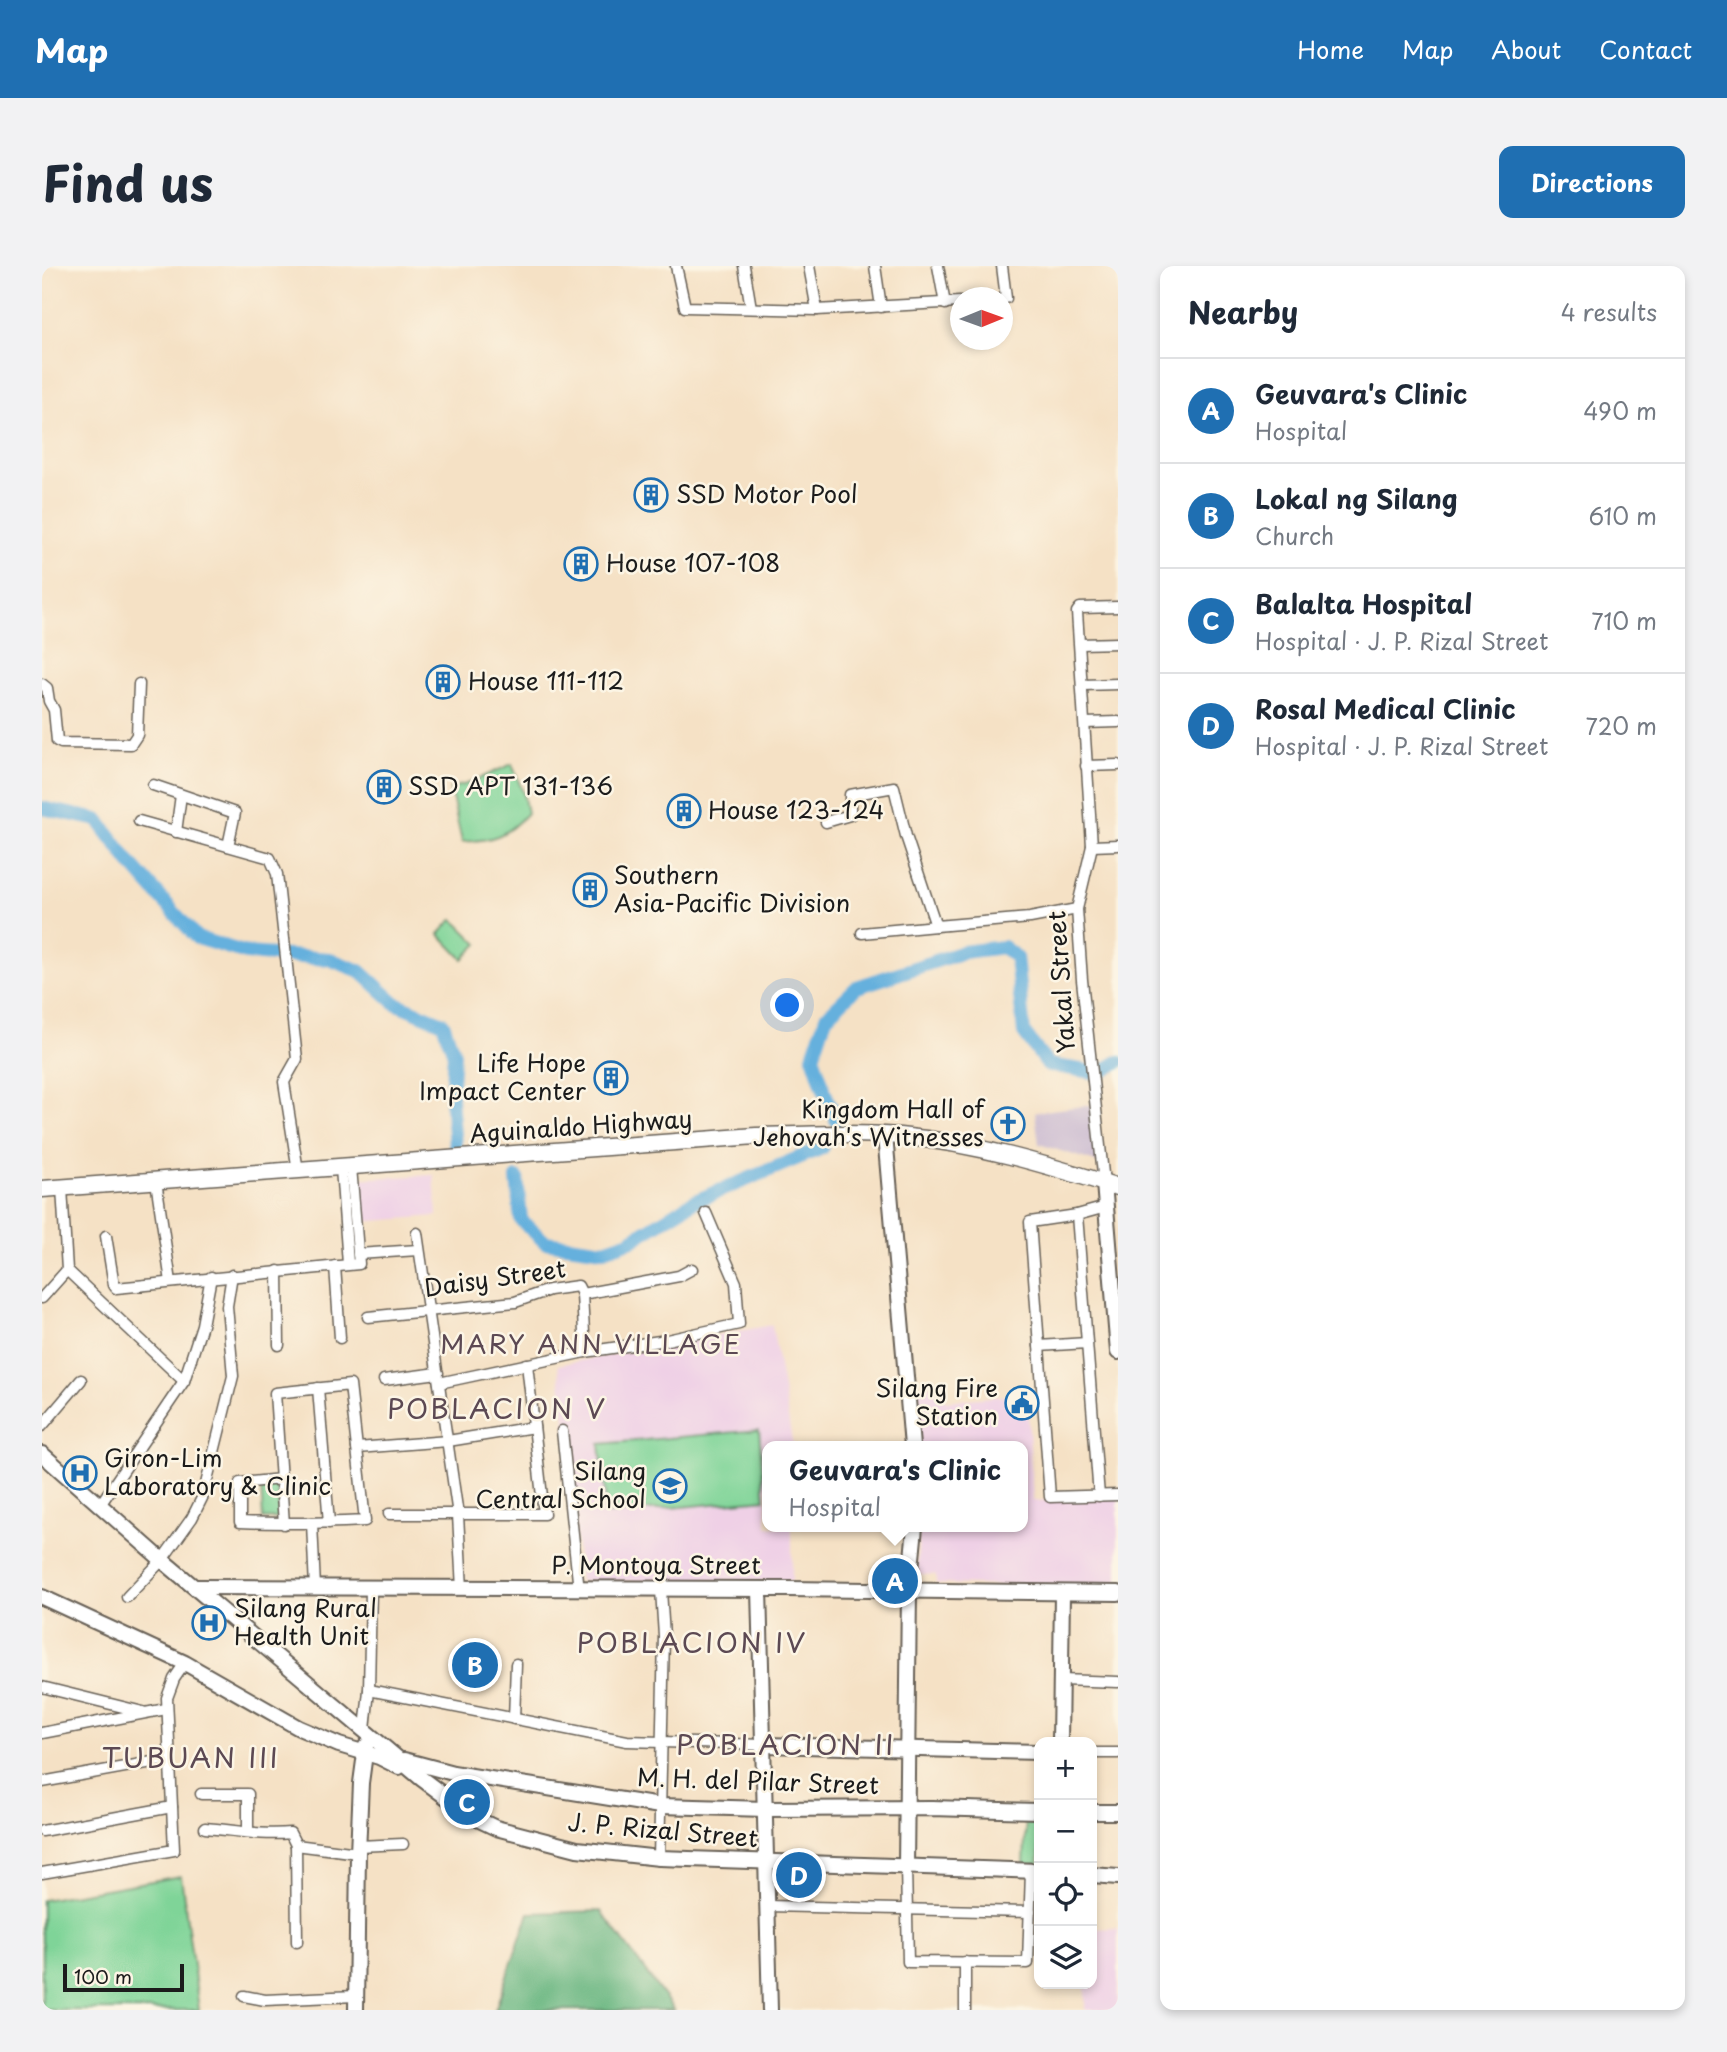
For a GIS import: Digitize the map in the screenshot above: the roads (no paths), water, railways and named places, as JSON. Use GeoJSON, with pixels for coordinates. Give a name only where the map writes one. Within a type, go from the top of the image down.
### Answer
{"type":"FeatureCollection","features":[{"type":"Feature","properties":{"kind":"main road","name":"Aguinaldo Highway"},"geometry":{"type":"LineString","coordinates":[[42,1189],[756,1136],[885,1135],[933,1140],[991,1151],[1111,1185]]}},
{"type":"Feature","properties":{"kind":"street"},"geometry":{"type":"LineString","coordinates":[[676,266],[685,307],[817,310],[950,303]]}},
{"type":"Feature","properties":{"kind":"street"},"geometry":{"type":"LineString","coordinates":[[744,266],[751,308]]}},
{"type":"Feature","properties":{"kind":"street"},"geometry":{"type":"LineString","coordinates":[[809,266],[817,310]]}},
{"type":"Feature","properties":{"kind":"street"},"geometry":{"type":"LineString","coordinates":[[875,266],[881,307]]}},
{"type":"Feature","properties":{"kind":"street"},"geometry":{"type":"LineString","coordinates":[[938,266],[945,304]]}},
{"type":"Feature","properties":{"kind":"street"},"geometry":{"type":"LineString","coordinates":[[1002,266],[1005,287]]}},
{"type":"Feature","properties":{"kind":"street","name":"Yakal Street"},"geometry":{"type":"LineString","coordinates":[[1118,607],[1078,610],[1092,846],[1077,909],[1095,1102],[1111,1185],[1107,1207],[1118,1352]]}},
{"type":"Feature","properties":{"kind":"street"},"geometry":{"type":"LineString","coordinates":[[1080,644],[1118,643]]}},
{"type":"Feature","properties":{"kind":"street"},"geometry":{"type":"LineString","coordinates":[[42,684],[47,688],[54,710],[57,741],[131,744],[137,735],[139,684]]}},
{"type":"Feature","properties":{"kind":"street"},"geometry":{"type":"LineString","coordinates":[[1083,685],[1118,684]]}},
{"type":"Feature","properties":{"kind":"street"},"geometry":{"type":"LineString","coordinates":[[1085,723],[1118,722]]}},
{"type":"Feature","properties":{"kind":"street"},"geometry":{"type":"LineString","coordinates":[[1086,766],[1118,765]]}},
{"type":"Feature","properties":{"kind":"street"},"geometry":{"type":"LineString","coordinates":[[153,785],[234,813],[228,846]]}},
{"type":"Feature","properties":{"kind":"street"},"geometry":{"type":"LineString","coordinates":[[826,822],[850,815],[850,795],[894,787],[906,836],[936,926]]}},
{"type":"Feature","properties":{"kind":"street"},"geometry":{"type":"LineString","coordinates":[[176,832],[181,795]]}},
{"type":"Feature","properties":{"kind":"street"},"geometry":{"type":"LineString","coordinates":[[139,821],[270,858],[276,874],[297,1059],[284,1082],[298,1171]]}},
{"type":"Feature","properties":{"kind":"street"},"geometry":{"type":"LineString","coordinates":[[1092,846],[1118,845]]}},
{"type":"Feature","properties":{"kind":"street"},"geometry":{"type":"LineString","coordinates":[[862,933],[1030,918],[1077,909]]}},
{"type":"Feature","properties":{"kind":"street"},"geometry":{"type":"LineString","coordinates":[[885,1135],[912,1441]]}},
{"type":"Feature","properties":{"kind":"street"},"geometry":{"type":"LineString","coordinates":[[106,1237],[116,1287],[359,1264],[346,1168]]}},
{"type":"Feature","properties":{"kind":"street"},"geometry":{"type":"LineString","coordinates":[[346,1168],[348,1265]]}},
{"type":"Feature","properties":{"kind":"street"},"geometry":{"type":"LineString","coordinates":[[156,1181],[171,1282]]}},
{"type":"Feature","properties":{"kind":"street"},"geometry":{"type":"LineString","coordinates":[[62,1188],[67,1270],[184,1381]]}},
{"type":"Feature","properties":{"kind":"street"},"geometry":{"type":"LineString","coordinates":[[1107,1207],[1077,1215],[1030,1222],[1050,1497],[1118,1495]]}},
{"type":"Feature","properties":{"kind":"street"},"geometry":{"type":"LineString","coordinates":[[384,1380],[438,1378],[527,1364],[667,1340],[738,1324],[736,1283],[706,1213]]}},
{"type":"Feature","properties":{"kind":"street"},"geometry":{"type":"LineString","coordinates":[[1077,1215],[1099,1496]]}},
{"type":"Feature","properties":{"kind":"street"},"geometry":{"type":"LineString","coordinates":[[417,1233],[458,1515],[462,1589]]}},
{"type":"Feature","properties":{"kind":"street"},"geometry":{"type":"LineString","coordinates":[[358,1254],[418,1250]]}},
{"type":"Feature","properties":{"kind":"street"},"geometry":{"type":"LineString","coordinates":[[335,1266],[340,1338]]}},
{"type":"Feature","properties":{"kind":"street","name":"Daisy Street"},"geometry":{"type":"LineString","coordinates":[[582,1294],[679,1276],[692,1269]]}},
{"type":"Feature","properties":{"kind":"street"},"geometry":{"type":"LineString","coordinates":[[42,1298],[67,1270]]}},
{"type":"Feature","properties":{"kind":"street"},"geometry":{"type":"LineString","coordinates":[[278,1271],[279,1346]]}},
{"type":"Feature","properties":{"kind":"street"},"geometry":{"type":"LineString","coordinates":[[127,1597],[162,1560],[200,1505],[231,1387],[233,1367],[228,1306],[232,1275]]}},
{"type":"Feature","properties":{"kind":"street"},"geometry":{"type":"LineString","coordinates":[[100,1505],[184,1381],[202,1325],[211,1277]]}},
{"type":"Feature","properties":{"kind":"street","name":"Daisy Street"},"geometry":{"type":"LineString","coordinates":[[368,1317],[515,1302],[549,1290],[578,1286],[582,1294],[585,1352]]}},
{"type":"Feature","properties":{"kind":"street"},"geometry":{"type":"LineString","coordinates":[[1039,1346],[1087,1343]]}},
{"type":"Feature","properties":{"kind":"street"},"geometry":{"type":"LineString","coordinates":[[389,1514],[544,1514],[527,1364]]}},
{"type":"Feature","properties":{"kind":"street"},"geometry":{"type":"LineString","coordinates":[[42,1426],[81,1380]]}},
{"type":"Feature","properties":{"kind":"street"},"geometry":{"type":"LineString","coordinates":[[281,1479],[240,1483],[240,1522],[284,1524],[312,1524],[365,1521],[350,1385],[275,1393],[281,1479],[284,1524]]}},
{"type":"Feature","properties":{"kind":"street"},"geometry":{"type":"LineString","coordinates":[[318,1388],[329,1523]]}},
{"type":"Feature","properties":{"kind":"street"},"geometry":{"type":"LineString","coordinates":[[357,1448],[447,1441],[534,1427]]}},
{"type":"Feature","properties":{"kind":"street"},"geometry":{"type":"LineString","coordinates":[[562,1431],[579,1590]]}},
{"type":"Feature","properties":{"kind":"street","name":"J. P. Rizal Street"},"geometry":{"type":"LineString","coordinates":[[43,1457],[365,1730],[372,1750],[396,1757],[473,1817],[496,1828],[577,1849],[659,1858],[1034,1871]]}},
{"type":"Feature","properties":{"kind":"street"},"geometry":{"type":"LineString","coordinates":[[312,1524],[315,1588]]}},
{"type":"Feature","properties":{"kind":"street"},"geometry":{"type":"LineString","coordinates":[[915,1532],[909,1590],[906,1809],[908,1962],[1028,1963],[1034,1879]]}},
{"type":"Feature","properties":{"kind":"street","name":"P. Montoya Street"},"geometry":{"type":"LineString","coordinates":[[195,1587],[1118,1593]]}},
{"type":"Feature","properties":{"kind":"street"},"geometry":{"type":"LineString","coordinates":[[365,1730],[369,1690],[371,1589]]}},
{"type":"Feature","properties":{"kind":"street"},"geometry":{"type":"LineString","coordinates":[[759,1589],[770,2010]]}},
{"type":"Feature","properties":{"kind":"street"},"geometry":{"type":"LineString","coordinates":[[659,1858],[664,1636],[661,1590]]}},
{"type":"Feature","properties":{"kind":"street"},"geometry":{"type":"LineString","coordinates":[[1060,1737],[1062,1593]]}},
{"type":"Feature","properties":{"kind":"street"},"geometry":{"type":"LineString","coordinates":[[42,1597],[186,1663],[299,1728],[339,1745],[372,1750],[422,1779]]}},
{"type":"Feature","properties":{"kind":"street"},"geometry":{"type":"LineString","coordinates":[[42,1872],[174,1850],[166,1709],[170,1688],[186,1663]]}},
{"type":"Feature","properties":{"kind":"street"},"geometry":{"type":"LineString","coordinates":[[514,1718],[516,1664]]}},
{"type":"Feature","properties":{"kind":"street"},"geometry":{"type":"LineString","coordinates":[[1061,1680],[1118,1682]]}},
{"type":"Feature","properties":{"kind":"street"},"geometry":{"type":"LineString","coordinates":[[42,1687],[148,1713]]}},
{"type":"Feature","properties":{"kind":"street"},"geometry":{"type":"LineString","coordinates":[[369,1690],[627,1741],[1034,1752]]}},
{"type":"Feature","properties":{"kind":"street"},"geometry":{"type":"LineString","coordinates":[[42,1733],[166,1709]]}},
{"type":"Feature","properties":{"kind":"street"},"geometry":{"type":"LineString","coordinates":[[244,1996],[265,2000],[356,2003],[362,1769],[372,1750]]}},
{"type":"Feature","properties":{"kind":"street"},"geometry":{"type":"LineString","coordinates":[[1097,1753],[1118,1753]]}},
{"type":"Feature","properties":{"kind":"street","name":"M. H. del Pilar Street"},"geometry":{"type":"LineString","coordinates":[[396,1757],[453,1773],[660,1805],[766,1809],[1034,1811]]}},
{"type":"Feature","properties":{"kind":"street"},"geometry":{"type":"LineString","coordinates":[[42,1782],[169,1759]]}},
{"type":"Feature","properties":{"kind":"street"},"geometry":{"type":"LineString","coordinates":[[201,1794],[248,1794],[248,1831]]}},
{"type":"Feature","properties":{"kind":"street"},"geometry":{"type":"LineString","coordinates":[[42,1830],[172,1807]]}},
{"type":"Feature","properties":{"kind":"street"},"geometry":{"type":"LineString","coordinates":[[1097,1812],[1118,1812]]}},
{"type":"Feature","properties":{"kind":"street"},"geometry":{"type":"LineString","coordinates":[[205,1828],[268,1835],[290,1833],[296,1845],[297,1942]]}},
{"type":"Feature","properties":{"kind":"street"},"geometry":{"type":"LineString","coordinates":[[296,1845],[358,1849],[403,1844]]}},
{"type":"Feature","properties":{"kind":"street"},"geometry":{"type":"LineString","coordinates":[[1097,1875],[1118,1877]]}},
{"type":"Feature","properties":{"kind":"street"},"geometry":{"type":"LineString","coordinates":[[768,1906],[1030,1912]]}},
{"type":"Feature","properties":{"kind":"street"},"geometry":{"type":"LineString","coordinates":[[965,1962],[965,2010]]}},
{"type":"Feature","properties":{"kind":"waterway"},"geometry":{"type":"LineString","coordinates":[[42,808],[98,820],[131,864],[197,938],[246,953],[329,959],[360,971],[395,1003],[443,1023],[454,1054],[451,1098],[455,1145]]}},
{"type":"Feature","properties":{"kind":"waterway"},"geometry":{"type":"LineString","coordinates":[[836,1120],[813,1056],[826,1017],[857,987],[963,952],[1003,947],[1016,957],[1024,1033],[1048,1065],[1100,1073],[1118,1062]]}},
{"type":"Feature","properties":{"kind":"waterway"},"geometry":{"type":"LineString","coordinates":[[517,1178],[521,1220],[545,1242],[604,1250],[630,1241],[693,1202],[822,1148]]}},
{"type":"Feature","properties":{"kind":"place","name":"SSD Motor Pool"},"geometry":{"type":"Point","coordinates":[651,495]}},
{"type":"Feature","properties":{"kind":"place","name":"House 107-108"},"geometry":{"type":"Point","coordinates":[581,564]}},
{"type":"Feature","properties":{"kind":"place","name":"House 111-112"},"geometry":{"type":"Point","coordinates":[443,682]}},
{"type":"Feature","properties":{"kind":"place","name":"SSD APT 131-136"},"geometry":{"type":"Point","coordinates":[384,787]}},
{"type":"Feature","properties":{"kind":"place","name":"House 123-124"},"geometry":{"type":"Point","coordinates":[684,811]}},
{"type":"Feature","properties":{"kind":"place","name":"Southern Asia-Pacific Division"},"geometry":{"type":"Point","coordinates":[590,890]}},
{"type":"Feature","properties":{"kind":"place","name":"Life Hope Impact Center"},"geometry":{"type":"Point","coordinates":[611,1078]}},
{"type":"Feature","properties":{"kind":"place","name":"Kingdom Hall of Jehovah's Witnesses"},"geometry":{"type":"Point","coordinates":[1008,1124]}},
{"type":"Feature","properties":{"kind":"place","name":"Silang Fire Station"},"geometry":{"type":"Point","coordinates":[1022,1403]}},
{"type":"Feature","properties":{"kind":"place","name":"Giron-Lim Laboratory & Clinic"},"geometry":{"type":"Point","coordinates":[80,1473]}},
{"type":"Feature","properties":{"kind":"place","name":"Silang Central School"},"geometry":{"type":"Point","coordinates":[670,1486]}},
{"type":"Feature","properties":{"kind":"place","name":"Geuvara's Clinic"},"geometry":{"type":"Point","coordinates":[895,1581]}},
{"type":"Feature","properties":{"kind":"place","name":"Silang Rural Health Unit"},"geometry":{"type":"Point","coordinates":[209,1623]}},
{"type":"Feature","properties":{"kind":"place","name":"Lokal ng Silang"},"geometry":{"type":"Point","coordinates":[475,1665]}},
{"type":"Feature","properties":{"kind":"place","name":"Balalta Hospital"},"geometry":{"type":"Point","coordinates":[467,1802]}},
{"type":"Feature","properties":{"kind":"place","name":"Rosal Medical Clinic"},"geometry":{"type":"Point","coordinates":[799,1875]}},
{"type":"Feature","properties":{"kind":"district","name":"MARY ANN VILLAGE"},"geometry":{"type":"Point","coordinates":[591,1345]}},
{"type":"Feature","properties":{"kind":"district","name":"POBLACION V"},"geometry":{"type":"Point","coordinates":[497,1409]}},
{"type":"Feature","properties":{"kind":"district","name":"POBLACION IV"},"geometry":{"type":"Point","coordinates":[692,1643]}},
{"type":"Feature","properties":{"kind":"district","name":"POBLACION II"},"geometry":{"type":"Point","coordinates":[786,1745]}},
{"type":"Feature","properties":{"kind":"district","name":"TUBUAN III"},"geometry":{"type":"Point","coordinates":[191,1758]}}]}
